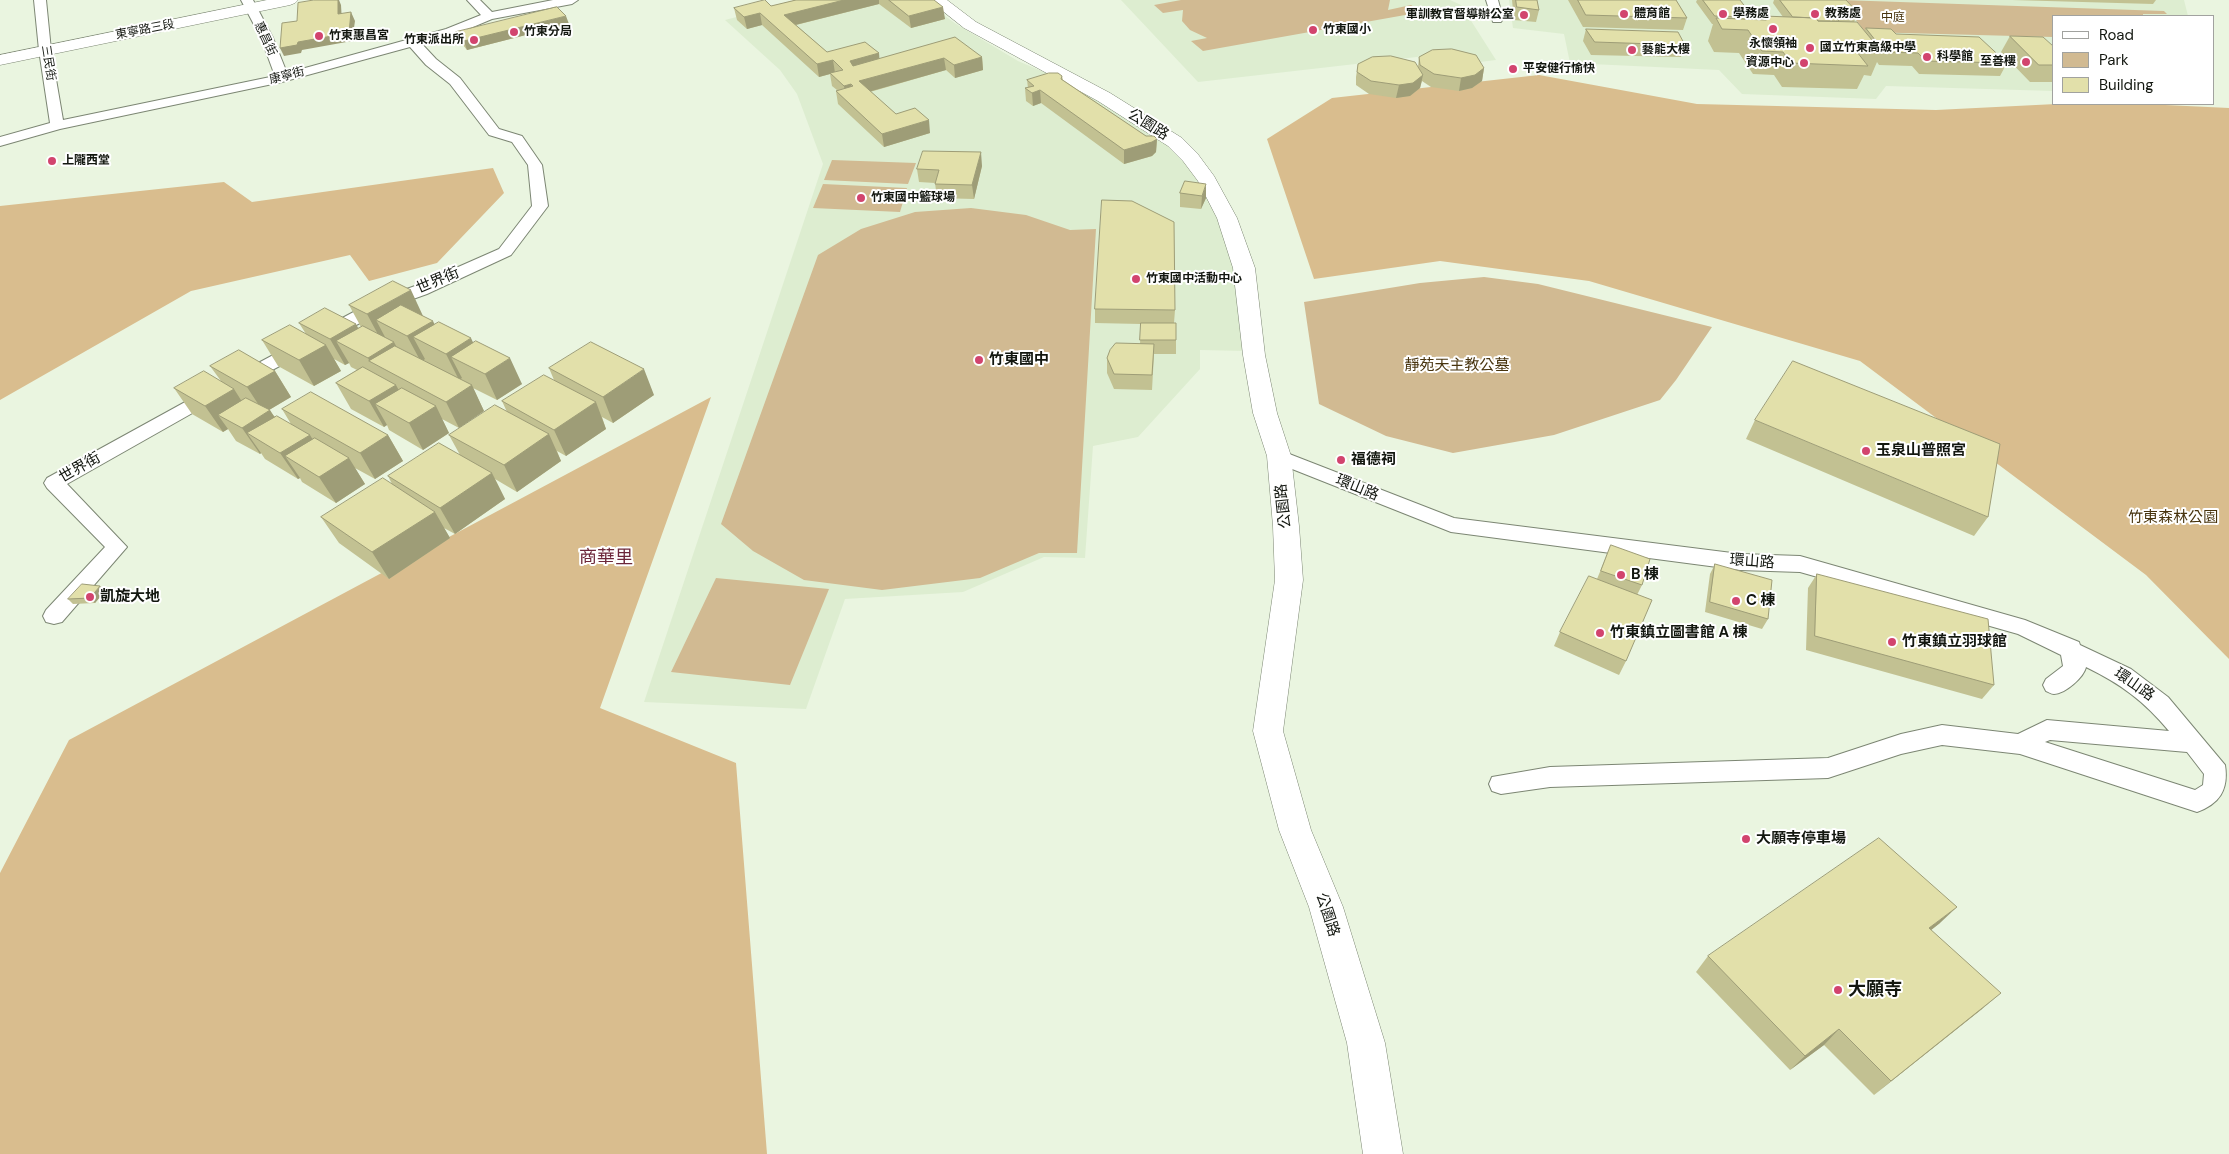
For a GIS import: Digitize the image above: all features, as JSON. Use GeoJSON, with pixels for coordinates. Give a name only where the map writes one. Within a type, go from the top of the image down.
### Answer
{"type":"FeatureCollection","features":[{"type":"Feature","properties":{"kind":"street","name":"三民街"},"geometry":{"type":"LineString","coordinates":[[40,0],[45,50],[57,125]]}},
{"type":"Feature","properties":{"kind":"street","name":"東寧路三段"},"geometry":{"type":"LineString","coordinates":[[0,60],[249,4],[290,0]]}},
{"type":"Feature","properties":{"kind":"street"},"geometry":{"type":"LineString","coordinates":[[473,0],[489,16]]}},
{"type":"Feature","properties":{"kind":"street","name":"康寧街"},"geometry":{"type":"LineString","coordinates":[[0,142],[57,125],[282,78],[414,43],[450,32],[489,16],[572,0]]}},
{"type":"Feature","properties":{"kind":"street","name":"公園路"},"geometry":{"type":"LineString","coordinates":[[936,0],[970,25],[1104,97],[1175,142],[1190,157],[1206,180],[1227,218],[1244,268],[1254,355],[1265,413],[1279,456],[1286,526],[1289,580],[1276,690],[1268,731],[1295,830],[1326,907],[1366,1044],[1383,1154]]}},
{"type":"Feature","properties":{"kind":"street"},"geometry":{"type":"LineString","coordinates":[[1492,0],[1497,19]]}},
{"type":"Feature","properties":{"kind":"street","name":"惠昌街"},"geometry":{"type":"LineString","coordinates":[[249,4],[267,38],[282,78]]}},
{"type":"Feature","properties":{"kind":"street","name":"世界街"},"geometry":{"type":"LineString","coordinates":[[54,616],[118,547],[54,483],[369,310],[505,252],[540,206],[535,165],[517,139],[494,132],[455,80],[431,62],[414,43]]}},
{"type":"Feature","properties":{"kind":"street","name":"環山路"},"geometry":{"type":"LineString","coordinates":[[1279,456],[1451,525],[1740,562],[1800,564],[2025,628],[2071,648],[2123,675],[2160,704],[2216,772],[2214,790],[2197,801],[2020,744],[1942,735],[1900,744],[1828,768],[1550,777],[1508,783]]}},
{"type":"Feature","properties":{"kind":"street"},"geometry":{"type":"LineString","coordinates":[[2054,685],[2075,669],[2071,648]]}},
{"type":"Feature","properties":{"kind":"street"},"geometry":{"type":"LineString","coordinates":[[2020,744],[2047,730],[2194,743]]}},
{"type":"Feature","properties":{"kind":"shaded area","name":"竹東國中"},"geometry":{"type":"Polygon","coordinates":[[[802,0],[923,0],[956,24],[1018,61],[1091,92],[1178,140],[1233,227],[1247,351],[1200,350],[1200,369],[1138,437],[1093,446],[1085,558],[1044,557],[963,592],[845,599],[806,709],[644,702],[823,164],[797,94],[780,70],[725,20],[802,0]]]}},
{"type":"Feature","properties":{"kind":"shaded area","name":"竹東國小"},"geometry":{"type":"Polygon","coordinates":[[[1121,0],[1450,0],[1461,5],[1496,60],[1464,64],[1443,54],[1198,82],[1121,0]]]}},
{"type":"Feature","properties":{"kind":"shaded area","name":"國立竹東高級中學"},"geometry":{"type":"Polygon","coordinates":[[[1509,0],[2184,0],[2188,15],[2052,15],[2052,91],[1886,86],[1876,99],[1742,94],[1719,70],[1570,63],[1564,34],[1513,28],[1509,0]]]}},
{"type":"Feature","properties":{"kind":"green space"},"geometry":{"type":"Polygon","coordinates":[[[1181,0],[1390,0],[1388,10],[1411,5],[1422,12],[1203,51],[1191,41],[1207,38],[1190,30],[1182,21],[1183,10],[1163,13],[1154,5],[1181,0]]]}},
{"type":"Feature","properties":{"kind":"green space","name":"中庭"},"geometry":{"type":"Polygon","coordinates":[[[1841,0],[2164,11],[2167,14],[2052,15],[2052,37],[1865,32],[1841,0]]]}},
{"type":"Feature","properties":{"kind":"green space","name":"竹東森林公園"},"geometry":{"type":"Polygon","coordinates":[[[1539,75],[1697,104],[1936,110],[2052,104],[2165,105],[2229,108],[2229,659],[2146,575],[1860,361],[1589,281],[1440,261],[1314,279],[1267,139],[1332,98],[1539,75]]]}},
{"type":"Feature","properties":{"kind":"green space","name":"竹東國中籃球場"},"geometry":{"type":"Polygon","coordinates":[[[832,160],[916,163],[908,184],[824,180],[832,160]]]}},
{"type":"Feature","properties":{"kind":"green space"},"geometry":{"type":"Polygon","coordinates":[[[493,168],[504,193],[437,263],[369,281],[350,255],[191,291],[0,400],[0,206],[224,182],[252,202],[493,168]]]}},
{"type":"Feature","properties":{"kind":"green space","name":"竹東國中籃球場"},"geometry":{"type":"Polygon","coordinates":[[[823,184],[907,188],[900,212],[813,208],[823,184]]]}},
{"type":"Feature","properties":{"kind":"green space"},"geometry":{"type":"Polygon","coordinates":[[[971,208],[1026,215],[1070,230],[1096,229],[1077,553],[1039,553],[980,578],[882,590],[804,580],[753,551],[721,524],[818,255],[861,229],[915,212],[971,208]]]}},
{"type":"Feature","properties":{"kind":"green space","name":"靜苑天主教公墓"},"geometry":{"type":"Polygon","coordinates":[[[1484,277],[1538,284],[1712,327],[1660,400],[1554,435],[1453,453],[1386,436],[1319,404],[1304,302],[1420,283],[1484,277]]]}},
{"type":"Feature","properties":{"kind":"green space"},"geometry":{"type":"Polygon","coordinates":[[[711,397],[600,708],[736,763],[767,1154],[0,1154],[0,873],[69,740],[711,397]]]}},
{"type":"Feature","properties":{"kind":"green space"},"geometry":{"type":"Polygon","coordinates":[[[716,578],[829,589],[790,685],[671,672],[716,578]]]}},
{"type":"Feature","properties":{"kind":"building"},"geometry":{"type":"Polygon","coordinates":[[[314,0],[338,0],[338,14],[351,12],[349,33],[298,42],[297,45],[280,48],[282,23],[297,21],[298,3],[314,0]]]}},
{"type":"Feature","properties":{"kind":"building"},"geometry":{"type":"Polygon","coordinates":[[[765,0],[771,6],[796,0],[844,0],[784,15],[827,52],[865,42],[879,53],[850,61],[853,66],[955,37],[982,57],[954,65],[944,58],[859,81],[896,114],[915,108],[929,120],[882,134],[836,91],[853,86],[851,84],[844,86],[830,73],[843,70],[833,60],[817,64],[760,13],[744,17],[734,8],[765,0]]]}},
{"type":"Feature","properties":{"kind":"building"},"geometry":{"type":"Polygon","coordinates":[[[889,0],[934,0],[943,7],[909,16],[889,0]]]}},
{"type":"Feature","properties":{"kind":"building"},"geometry":{"type":"Polygon","coordinates":[[[1516,0],[1537,0],[1539,10],[1517,7],[1516,0]]]}},
{"type":"Feature","properties":{"kind":"building"},"geometry":{"type":"Polygon","coordinates":[[[1578,0],[1676,0],[1687,18],[1586,15],[1578,0]]]}},
{"type":"Feature","properties":{"kind":"building"},"geometry":{"type":"Polygon","coordinates":[[[1703,0],[1740,0],[1753,17],[1715,16],[1703,0]]]}},
{"type":"Feature","properties":{"kind":"building"},"geometry":{"type":"Polygon","coordinates":[[[1780,0],[1846,0],[1858,13],[1832,13],[1839,21],[1818,21],[1816,18],[1793,17],[1780,0]]]}},
{"type":"Feature","properties":{"kind":"building"},"geometry":{"type":"Polygon","coordinates":[[[557,7],[566,16],[464,41],[456,32],[557,7]]]}},
{"type":"Feature","properties":{"kind":"building"},"geometry":{"type":"Polygon","coordinates":[[[1763,16],[1857,22],[1882,52],[1857,52],[1868,66],[1791,63],[1783,52],[1762,51],[1748,30],[1722,29],[1716,18],[1766,20],[1763,16]]]}},
{"type":"Feature","properties":{"kind":"building"},"geometry":{"type":"Polygon","coordinates":[[[1866,28],[1891,29],[1896,34],[1979,37],[2007,63],[1926,61],[1918,53],[1885,52],[1866,28]]]}},
{"type":"Feature","properties":{"kind":"building"},"geometry":{"type":"Polygon","coordinates":[[[1586,29],[1678,32],[1685,45],[1595,42],[1586,29]]]}},
{"type":"Feature","properties":{"kind":"building"},"geometry":{"type":"Polygon","coordinates":[[[2010,36],[2043,37],[2052,45],[2052,65],[2039,65],[2010,36]]]}},
{"type":"Feature","properties":{"kind":"building"},"geometry":{"type":"Polygon","coordinates":[[[1452,49],[1476,55],[1484,68],[1475,75],[1461,78],[1434,74],[1420,65],[1419,57],[1432,50],[1452,49]]]}},
{"type":"Feature","properties":{"kind":"building"},"geometry":{"type":"Polygon","coordinates":[[[1391,56],[1415,62],[1423,75],[1413,83],[1399,85],[1371,81],[1357,72],[1358,64],[1372,57],[1391,56]]]}},
{"type":"Feature","properties":{"kind":"building"},"geometry":{"type":"Polygon","coordinates":[[[1049,73],[1058,73],[1062,76],[1061,79],[1146,136],[1154,136],[1157,139],[1124,150],[1040,90],[1032,93],[1025,88],[1034,86],[1027,80],[1049,73]]]}},
{"type":"Feature","properties":{"kind":"building"},"geometry":{"type":"Polygon","coordinates":[[[923,151],[981,152],[972,185],[935,184],[939,170],[917,169],[923,151]]]}},
{"type":"Feature","properties":{"kind":"building"},"geometry":{"type":"Polygon","coordinates":[[[1185,181],[1206,184],[1202,196],[1180,193],[1185,181]]]}},
{"type":"Feature","properties":{"kind":"building","name":"竹東國中活動中心"},"geometry":{"type":"Polygon","coordinates":[[[1102,200],[1132,201],[1174,222],[1175,310],[1095,309],[1102,200]]]}},
{"type":"Feature","properties":{"kind":"building"},"geometry":{"type":"Polygon","coordinates":[[[393,281],[411,290],[367,314],[349,305],[393,281]]]}},
{"type":"Feature","properties":{"kind":"building"},"geometry":{"type":"Polygon","coordinates":[[[401,305],[433,321],[407,336],[376,320],[401,305]]]}},
{"type":"Feature","properties":{"kind":"building"},"geometry":{"type":"Polygon","coordinates":[[[325,308],[356,324],[330,339],[299,323],[325,308]]]}},
{"type":"Feature","properties":{"kind":"building"},"geometry":{"type":"Polygon","coordinates":[[[439,322],[471,338],[446,354],[413,337],[439,322]]]}},
{"type":"Feature","properties":{"kind":"building"},"geometry":{"type":"Polygon","coordinates":[[[1141,323],[1176,323],[1176,340],[1140,340],[1141,323]]]}},
{"type":"Feature","properties":{"kind":"building"},"geometry":{"type":"Polygon","coordinates":[[[290,325],[326,345],[299,360],[262,340],[290,325]]]}},
{"type":"Feature","properties":{"kind":"building"},"geometry":{"type":"Polygon","coordinates":[[[363,326],[394,342],[368,358],[336,341],[363,326]]]}},
{"type":"Feature","properties":{"kind":"building"},"geometry":{"type":"Polygon","coordinates":[[[476,341],[510,358],[485,374],[451,357],[476,341]]]}},
{"type":"Feature","properties":{"kind":"building"},"geometry":{"type":"Polygon","coordinates":[[[591,342],[644,369],[603,397],[549,368],[591,342]]]}},
{"type":"Feature","properties":{"kind":"building"},"geometry":{"type":"Polygon","coordinates":[[[1116,343],[1154,344],[1152,375],[1114,374],[1107,358],[1110,350],[1116,343]]]}},
{"type":"Feature","properties":{"kind":"building"},"geometry":{"type":"Polygon","coordinates":[[[395,346],[472,385],[446,402],[369,361],[395,346]]]}},
{"type":"Feature","properties":{"kind":"building"},"geometry":{"type":"Polygon","coordinates":[[[239,350],[275,371],[247,387],[210,366],[239,350]]]}},
{"type":"Feature","properties":{"kind":"building","name":"玉泉山普照宮"},"geometry":{"type":"Polygon","coordinates":[[[1793,361],[2000,444],[1988,517],[1755,420],[1793,361]]]}},
{"type":"Feature","properties":{"kind":"building"},"geometry":{"type":"Polygon","coordinates":[[[363,367],[396,385],[369,401],[336,383],[363,367]]]}},
{"type":"Feature","properties":{"kind":"building"},"geometry":{"type":"Polygon","coordinates":[[[204,371],[234,389],[205,406],[174,388],[204,371]]]}},
{"type":"Feature","properties":{"kind":"building"},"geometry":{"type":"Polygon","coordinates":[[[544,375],[596,402],[554,430],[502,401],[544,375]]]}},
{"type":"Feature","properties":{"kind":"building"},"geometry":{"type":"Polygon","coordinates":[[[402,388],[436,406],[409,423],[375,404],[402,388]]]}},
{"type":"Feature","properties":{"kind":"building"},"geometry":{"type":"Polygon","coordinates":[[[311,392],[388,435],[360,453],[282,409],[311,392]]]}},
{"type":"Feature","properties":{"kind":"building"},"geometry":{"type":"Polygon","coordinates":[[[246,398],[270,410],[242,428],[218,415],[246,398]]]}},
{"type":"Feature","properties":{"kind":"building"},"geometry":{"type":"Polygon","coordinates":[[[495,405],[549,434],[504,465],[449,435],[495,405]]]}},
{"type":"Feature","properties":{"kind":"building"},"geometry":{"type":"Polygon","coordinates":[[[277,416],[310,435],[280,453],[247,433],[277,416]]]}},
{"type":"Feature","properties":{"kind":"building"},"geometry":{"type":"Polygon","coordinates":[[[315,438],[349,458],[319,477],[285,456],[315,438]]]}},
{"type":"Feature","properties":{"kind":"building"},"geometry":{"type":"Polygon","coordinates":[[[439,443],[492,473],[440,508],[388,476],[439,443]]]}},
{"type":"Feature","properties":{"kind":"building"},"geometry":{"type":"Polygon","coordinates":[[[383,478],[435,512],[372,552],[321,517],[383,478]]]}},
{"type":"Feature","properties":{"kind":"building"},"geometry":{"type":"Polygon","coordinates":[[[1611,545],[1650,559],[1642,585],[1601,571],[1611,545]]]}},
{"type":"Feature","properties":{"kind":"building","name":"C 棟"},"geometry":{"type":"Polygon","coordinates":[[[1715,564],[1772,580],[1768,619],[1710,602],[1715,564]]]}},
{"type":"Feature","properties":{"kind":"building","name":"竹東鎮立羽球館"},"geometry":{"type":"Polygon","coordinates":[[[1817,574],[1988,619],[1994,685],[1815,636],[1817,574]]]}},
{"type":"Feature","properties":{"kind":"building","name":"竹東鎮立圖書館 A 棟"},"geometry":{"type":"Polygon","coordinates":[[[1589,576],[1652,600],[1626,661],[1560,632],[1589,576]]]}},
{"type":"Feature","properties":{"kind":"building"},"geometry":{"type":"Polygon","coordinates":[[[82,584],[100,586],[90,598],[68,599],[82,584]]]}},
{"type":"Feature","properties":{"kind":"building","name":"大願寺"},"geometry":{"type":"Polygon","coordinates":[[[1879,838],[1957,907],[1929,928],[2001,993],[1891,1081],[1839,1029],[1805,1056],[1708,956],[1879,838]]]}},
{"type":"Feature","properties":{"kind":"place","name":"體育館"},"geometry":{"type":"Point","coordinates":[1624,14]}},
{"type":"Feature","properties":{"kind":"place","name":"學務處"},"geometry":{"type":"Point","coordinates":[1723,14]}},
{"type":"Feature","properties":{"kind":"place","name":"教務處"},"geometry":{"type":"Point","coordinates":[1815,14]}},
{"type":"Feature","properties":{"kind":"place","name":"軍訓教官督導辦公室"},"geometry":{"type":"Point","coordinates":[1524,15]}},
{"type":"Feature","properties":{"kind":"place","name":"永懷領袖"},"geometry":{"type":"Point","coordinates":[1773,29]}},
{"type":"Feature","properties":{"kind":"place","name":"竹東國小"},"geometry":{"type":"Point","coordinates":[1313,30]}},
{"type":"Feature","properties":{"kind":"place","name":"竹東分局"},"geometry":{"type":"Point","coordinates":[514,32]}},
{"type":"Feature","properties":{"kind":"place","name":"竹東惠昌宮"},"geometry":{"type":"Point","coordinates":[319,36]}},
{"type":"Feature","properties":{"kind":"place","name":"竹東派出所"},"geometry":{"type":"Point","coordinates":[474,40]}},
{"type":"Feature","properties":{"kind":"place","name":"國立竹東高級中學"},"geometry":{"type":"Point","coordinates":[1810,48]}},
{"type":"Feature","properties":{"kind":"place","name":"藝能大樓"},"geometry":{"type":"Point","coordinates":[1632,50]}},
{"type":"Feature","properties":{"kind":"place","name":"科學館"},"geometry":{"type":"Point","coordinates":[1927,57]}},
{"type":"Feature","properties":{"kind":"place","name":"至善樓"},"geometry":{"type":"Point","coordinates":[2026,62]}},
{"type":"Feature","properties":{"kind":"place","name":"資源中心"},"geometry":{"type":"Point","coordinates":[1804,63]}},
{"type":"Feature","properties":{"kind":"place","name":"平安健行愉快"},"geometry":{"type":"Point","coordinates":[1513,69]}},
{"type":"Feature","properties":{"kind":"place","name":"上隴西堂"},"geometry":{"type":"Point","coordinates":[52,161]}},
{"type":"Feature","properties":{"kind":"place","name":"竹東國中籃球場"},"geometry":{"type":"Point","coordinates":[861,198]}},
{"type":"Feature","properties":{"kind":"place","name":"竹東國中活動中心"},"geometry":{"type":"Point","coordinates":[1136,279]}},
{"type":"Feature","properties":{"kind":"place","name":"竹東國中"},"geometry":{"type":"Point","coordinates":[979,360]}},
{"type":"Feature","properties":{"kind":"place","name":"玉泉山普照宮"},"geometry":{"type":"Point","coordinates":[1866,451]}},
{"type":"Feature","properties":{"kind":"place","name":"福德祠"},"geometry":{"type":"Point","coordinates":[1341,460]}},
{"type":"Feature","properties":{"kind":"place","name":"B 棟"},"geometry":{"type":"Point","coordinates":[1621,575]}},
{"type":"Feature","properties":{"kind":"place","name":"凱旋大地"},"geometry":{"type":"Point","coordinates":[90,597]}},
{"type":"Feature","properties":{"kind":"place","name":"C 棟"},"geometry":{"type":"Point","coordinates":[1736,601]}},
{"type":"Feature","properties":{"kind":"place","name":"竹東鎮立圖書館 A 棟"},"geometry":{"type":"Point","coordinates":[1600,633]}},
{"type":"Feature","properties":{"kind":"place","name":"竹東鎮立羽球館"},"geometry":{"type":"Point","coordinates":[1892,642]}},
{"type":"Feature","properties":{"kind":"place","name":"大願寺停車場"},"geometry":{"type":"Point","coordinates":[1746,839]}},
{"type":"Feature","properties":{"kind":"place","name":"大願寺"},"geometry":{"type":"Point","coordinates":[1838,990]}},
{"type":"Feature","properties":{"kind":"district","name":"商華里"},"geometry":{"type":"Point","coordinates":[606,558]}}]}
